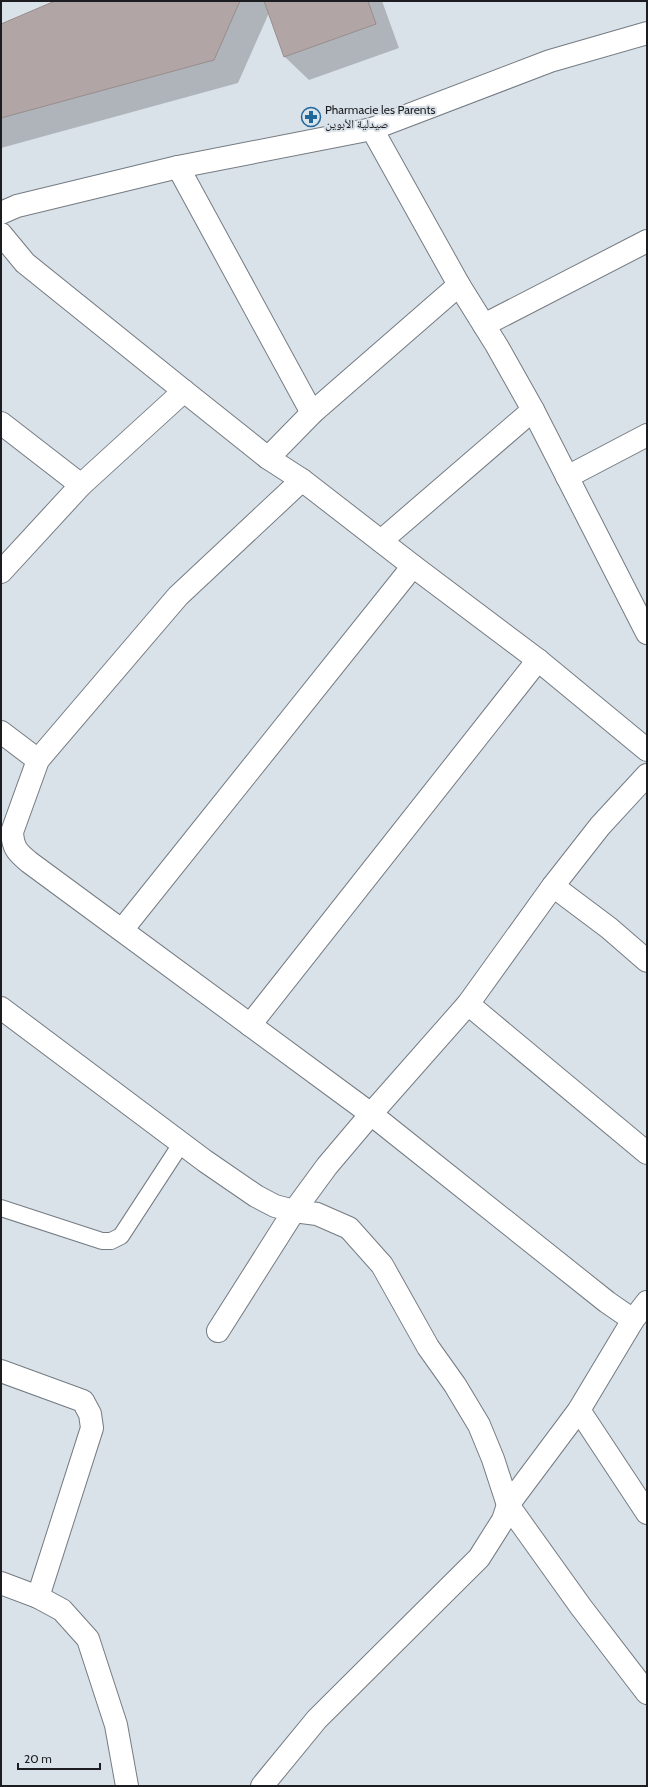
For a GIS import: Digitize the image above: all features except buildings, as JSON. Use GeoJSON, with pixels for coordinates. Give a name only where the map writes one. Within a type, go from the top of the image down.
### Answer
{"type":"FeatureCollection","features":[{"type":"Feature","properties":{"kind":"street"},"geometry":{"type":"LineString","coordinates":[[1,213],[17,206],[178,167],[372,129],[550,61],[647,34]]}},
{"type":"Feature","properties":{"kind":"street"},"geometry":{"type":"LineString","coordinates":[[372,129],[459,285],[533,410],[646,629]]}},
{"type":"Feature","properties":{"kind":"street"},"geometry":{"type":"LineString","coordinates":[[178,167],[312,413]]}},
{"type":"Feature","properties":{"kind":"street"},"geometry":{"type":"LineString","coordinates":[[1,234],[25,263],[184,391],[268,458],[302,480],[412,566],[538,660],[647,750]]}},
{"type":"Feature","properties":{"kind":"street"},"geometry":{"type":"LineString","coordinates":[[484,325],[647,241]]}},
{"type":"Feature","properties":{"kind":"street"},"geometry":{"type":"LineString","coordinates":[[268,458],[312,413],[459,285]]}},
{"type":"Feature","properties":{"kind":"street"},"geometry":{"type":"LineString","coordinates":[[1,572],[81,485],[184,391]]}},
{"type":"Feature","properties":{"kind":"street"},"geometry":{"type":"LineString","coordinates":[[381,541],[533,410]]}},
{"type":"Feature","properties":{"kind":"street"},"geometry":{"type":"LineString","coordinates":[[1,422],[81,485]]}},
{"type":"Feature","properties":{"kind":"street"},"geometry":{"type":"LineString","coordinates":[[567,477],[647,435]]}},
{"type":"Feature","properties":{"kind":"street"},"geometry":{"type":"LineString","coordinates":[[302,480],[178,596],[38,760],[12,832],[12,844],[18,853],[29,862],[370,1114],[607,1302],[633,1320]]}},
{"type":"Feature","properties":{"kind":"street"},"geometry":{"type":"LineString","coordinates":[[122,930],[412,566]]}},
{"type":"Feature","properties":{"kind":"street"},"geometry":{"type":"LineString","coordinates":[[250,1026],[538,660]]}},
{"type":"Feature","properties":{"kind":"street"},"geometry":{"type":"LineString","coordinates":[[1,732],[38,760]]}},
{"type":"Feature","properties":{"kind":"street"},"geometry":{"type":"LineString","coordinates":[[218,1331],[294,1211],[327,1166],[370,1114],[468,1004],[553,886],[600,826],[647,775]]}},
{"type":"Feature","properties":{"kind":"street"},"geometry":{"type":"LineString","coordinates":[[553,886],[609,928],[647,961]]}},
{"type":"Feature","properties":{"kind":"street"},"geometry":{"type":"LineString","coordinates":[[468,1004],[647,1153]]}},
{"type":"Feature","properties":{"kind":"street"},"geometry":{"type":"LineString","coordinates":[[1,1008],[181,1144],[256,1196],[275,1206],[294,1211],[317,1214],[349,1228],[382,1265],[428,1347],[455,1385],[479,1425],[493,1459],[508,1505],[581,1607],[647,1693]]}},
{"type":"Feature","properties":{"kind":"street"},"geometry":{"type":"LineString","coordinates":[[262,1786],[317,1719],[478,1558],[503,1520],[508,1505],[579,1410],[633,1320],[647,1302]]}},
{"type":"Feature","properties":{"kind":"street"},"geometry":{"type":"LineString","coordinates":[[1,1371],[83,1401],[90,1414],[92,1428],[38,1597]]}},
{"type":"Feature","properties":{"kind":"street"},"geometry":{"type":"LineString","coordinates":[[579,1410],[647,1513]]}},
{"type":"Feature","properties":{"kind":"street"},"geometry":{"type":"LineString","coordinates":[[1,1583],[38,1597],[62,1610],[88,1639],[116,1725],[127,1786]]}},
{"type":"Feature","properties":{"kind":"lane"},"geometry":{"type":"LineString","coordinates":[[1,1208],[102,1241],[111,1241],[121,1236],[181,1144]]}},
{"type":"Feature","properties":{"kind":"place","name":"Pharmacie les Parents صيدلية الأبوين"},"geometry":{"type":"Point","coordinates":[311,117]}}]}
